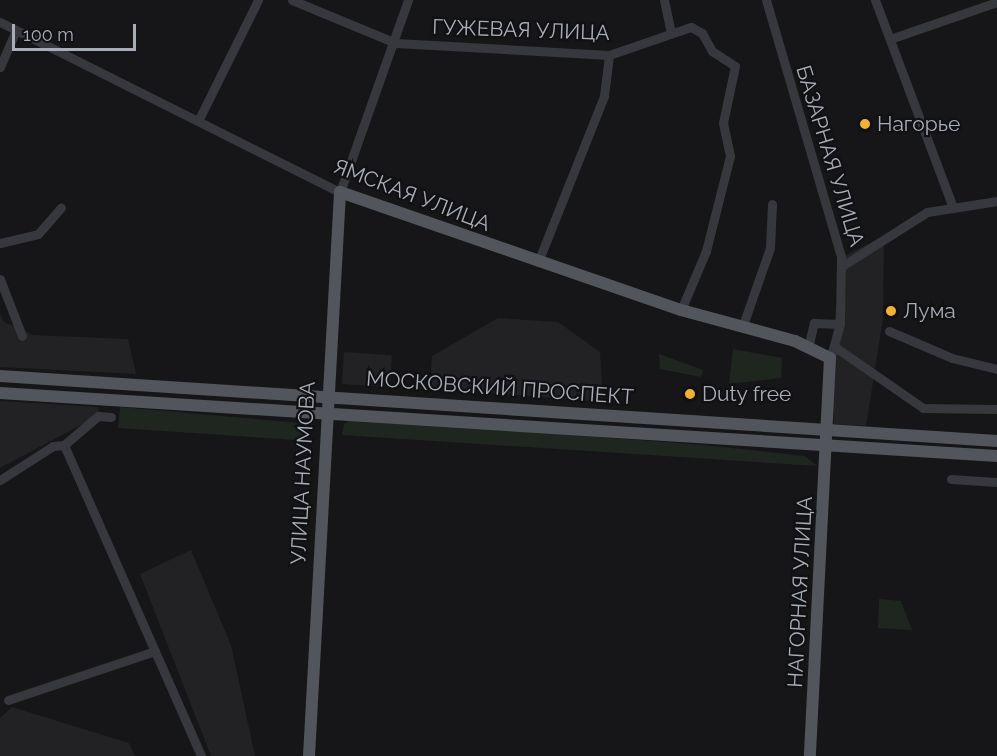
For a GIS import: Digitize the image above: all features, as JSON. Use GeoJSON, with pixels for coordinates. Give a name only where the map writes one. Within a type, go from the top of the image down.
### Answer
{"type":"FeatureCollection","features":[{"type":"Feature","properties":{"kind":"main road","name":"ЯМСКАЯ УЛИЦА"},"geometry":{"type":"LineString","coordinates":[[339,192],[681,310],[743,325],[830,358]]}},
{"type":"Feature","properties":{"kind":"main road","name":"УЛИЦА НАУМОВА"},"geometry":{"type":"LineString","coordinates":[[309,756],[326,395],[339,192]]}},
{"type":"Feature","properties":{"kind":"main road","name":"БАЗАРНАЯ УЛИЦА"},"geometry":{"type":"LineString","coordinates":[[829,431],[830,358]]}},
{"type":"Feature","properties":{"kind":"main road","name":"МОСКОВСКИЙ ПРОСПЕКТ"},"geometry":{"type":"LineString","coordinates":[[0,376],[326,395],[997,441]]}},
{"type":"Feature","properties":{"kind":"main road","name":"МОСКОВСКИЙ ПРОСПЕКТ"},"geometry":{"type":"LineString","coordinates":[[0,393],[997,456]]}},
{"type":"Feature","properties":{"kind":"main road","name":"НАГОРНАЯ УЛИЦА"},"geometry":{"type":"LineString","coordinates":[[810,756],[829,431]]}},
{"type":"Feature","properties":{"kind":"street"},"geometry":{"type":"LineString","coordinates":[[199,119],[258,0]]}},
{"type":"Feature","properties":{"kind":"street","name":"ГУЖЕВАЯ УЛИЦА"},"geometry":{"type":"LineString","coordinates":[[292,0],[396,43],[609,55],[691,27],[702,33],[712,51],[735,66],[723,123],[730,156],[706,251],[681,310]]}},
{"type":"Feature","properties":{"kind":"street"},"geometry":{"type":"LineString","coordinates":[[339,192],[396,43],[408,0]]}},
{"type":"Feature","properties":{"kind":"street"},"geometry":{"type":"LineString","coordinates":[[664,0],[671,33]]}},
{"type":"Feature","properties":{"kind":"street","name":"БАЗАРНАЯ УЛИЦА"},"geometry":{"type":"LineString","coordinates":[[766,0],[842,266],[840,324],[830,358]]}},
{"type":"Feature","properties":{"kind":"street"},"geometry":{"type":"LineString","coordinates":[[875,0],[953,207]]}},
{"type":"Feature","properties":{"kind":"street"},"geometry":{"type":"LineString","coordinates":[[890,39],[994,4]]}},
{"type":"Feature","properties":{"kind":"street","name":"ЯМСКАЯ УЛИЦА"},"geometry":{"type":"LineString","coordinates":[[0,22],[199,119],[339,192]]}},
{"type":"Feature","properties":{"kind":"street"},"geometry":{"type":"LineString","coordinates":[[0,67],[16,30]]}},
{"type":"Feature","properties":{"kind":"street"},"geometry":{"type":"LineString","coordinates":[[538,262],[604,96],[609,55]]}},
{"type":"Feature","properties":{"kind":"street"},"geometry":{"type":"LineString","coordinates":[[842,266],[927,212],[997,201]]}},
{"type":"Feature","properties":{"kind":"street"},"geometry":{"type":"LineString","coordinates":[[743,325],[770,248],[772,204]]}},
{"type":"Feature","properties":{"kind":"street"},"geometry":{"type":"LineString","coordinates":[[0,243],[38,234],[61,208]]}},
{"type":"Feature","properties":{"kind":"street"},"geometry":{"type":"LineString","coordinates":[[0,279],[22,336]]}},
{"type":"Feature","properties":{"kind":"street"},"geometry":{"type":"LineString","coordinates":[[808,348],[814,323],[840,324]]}},
{"type":"Feature","properties":{"kind":"street"},"geometry":{"type":"LineString","coordinates":[[889,331],[952,358],[997,369]]}},
{"type":"Feature","properties":{"kind":"street"},"geometry":{"type":"LineString","coordinates":[[830,358],[835,347],[923,408],[997,408]]}},
{"type":"Feature","properties":{"kind":"street"},"geometry":{"type":"LineString","coordinates":[[0,480],[64,445],[98,416],[111,417]]}},
{"type":"Feature","properties":{"kind":"street"},"geometry":{"type":"LineString","coordinates":[[64,445],[201,756]]}},
{"type":"Feature","properties":{"kind":"street"},"geometry":{"type":"LineString","coordinates":[[951,479],[997,482]]}},
{"type":"Feature","properties":{"kind":"street"},"geometry":{"type":"LineString","coordinates":[[8,700],[155,651]]}},
{"type":"Feature","properties":{"kind":"shaded area"},"geometry":{"type":"Polygon","coordinates":[[[884,236],[883,319],[866,426],[834,424],[830,358],[842,257],[884,236]]]}},
{"type":"Feature","properties":{"kind":"shaded area"},"geometry":{"type":"Polygon","coordinates":[[[0,314],[4,322],[33,335],[128,339],[136,374],[0,367],[0,314]]]}},
{"type":"Feature","properties":{"kind":"shaded area"},"geometry":{"type":"Polygon","coordinates":[[[498,318],[558,322],[600,352],[603,402],[430,388],[432,356],[498,318]]]}},
{"type":"Feature","properties":{"kind":"shaded area"},"geometry":{"type":"Polygon","coordinates":[[[733,349],[782,358],[781,378],[729,384],[733,349]]]}},
{"type":"Feature","properties":{"kind":"shaded area"},"geometry":{"type":"Polygon","coordinates":[[[344,352],[392,355],[390,387],[342,384],[344,352]]]}},
{"type":"Feature","properties":{"kind":"shaded area"},"geometry":{"type":"Polygon","coordinates":[[[659,354],[703,370],[701,377],[660,369],[659,354]]]}},
{"type":"Feature","properties":{"kind":"shaded area"},"geometry":{"type":"Polygon","coordinates":[[[0,401],[99,407],[98,416],[0,468],[0,401]]]}},
{"type":"Feature","properties":{"kind":"shaded area"},"geometry":{"type":"Polygon","coordinates":[[[120,407],[300,423],[310,430],[310,441],[118,428],[120,407]]]}},
{"type":"Feature","properties":{"kind":"shaded area"},"geometry":{"type":"Polygon","coordinates":[[[354,418],[704,445],[805,456],[817,466],[342,435],[344,424],[354,418]]]}},
{"type":"Feature","properties":{"kind":"shaded area"},"geometry":{"type":"Polygon","coordinates":[[[191,550],[231,645],[255,756],[211,756],[140,574],[191,550]]]}},
{"type":"Feature","properties":{"kind":"shaded area"},"geometry":{"type":"Polygon","coordinates":[[[879,599],[901,601],[912,630],[878,628],[879,599]]]}},
{"type":"Feature","properties":{"kind":"shaded area"},"geometry":{"type":"Polygon","coordinates":[[[12,707],[129,743],[135,756],[0,756],[0,718],[12,707]]]}},
{"type":"Feature","properties":{"kind":"place","name":"Нагорье"},"geometry":{"type":"Point","coordinates":[865,124]}},
{"type":"Feature","properties":{"kind":"place","name":"Лума"},"geometry":{"type":"Point","coordinates":[891,311]}},
{"type":"Feature","properties":{"kind":"place","name":"Duty free"},"geometry":{"type":"Point","coordinates":[690,394]}}]}
